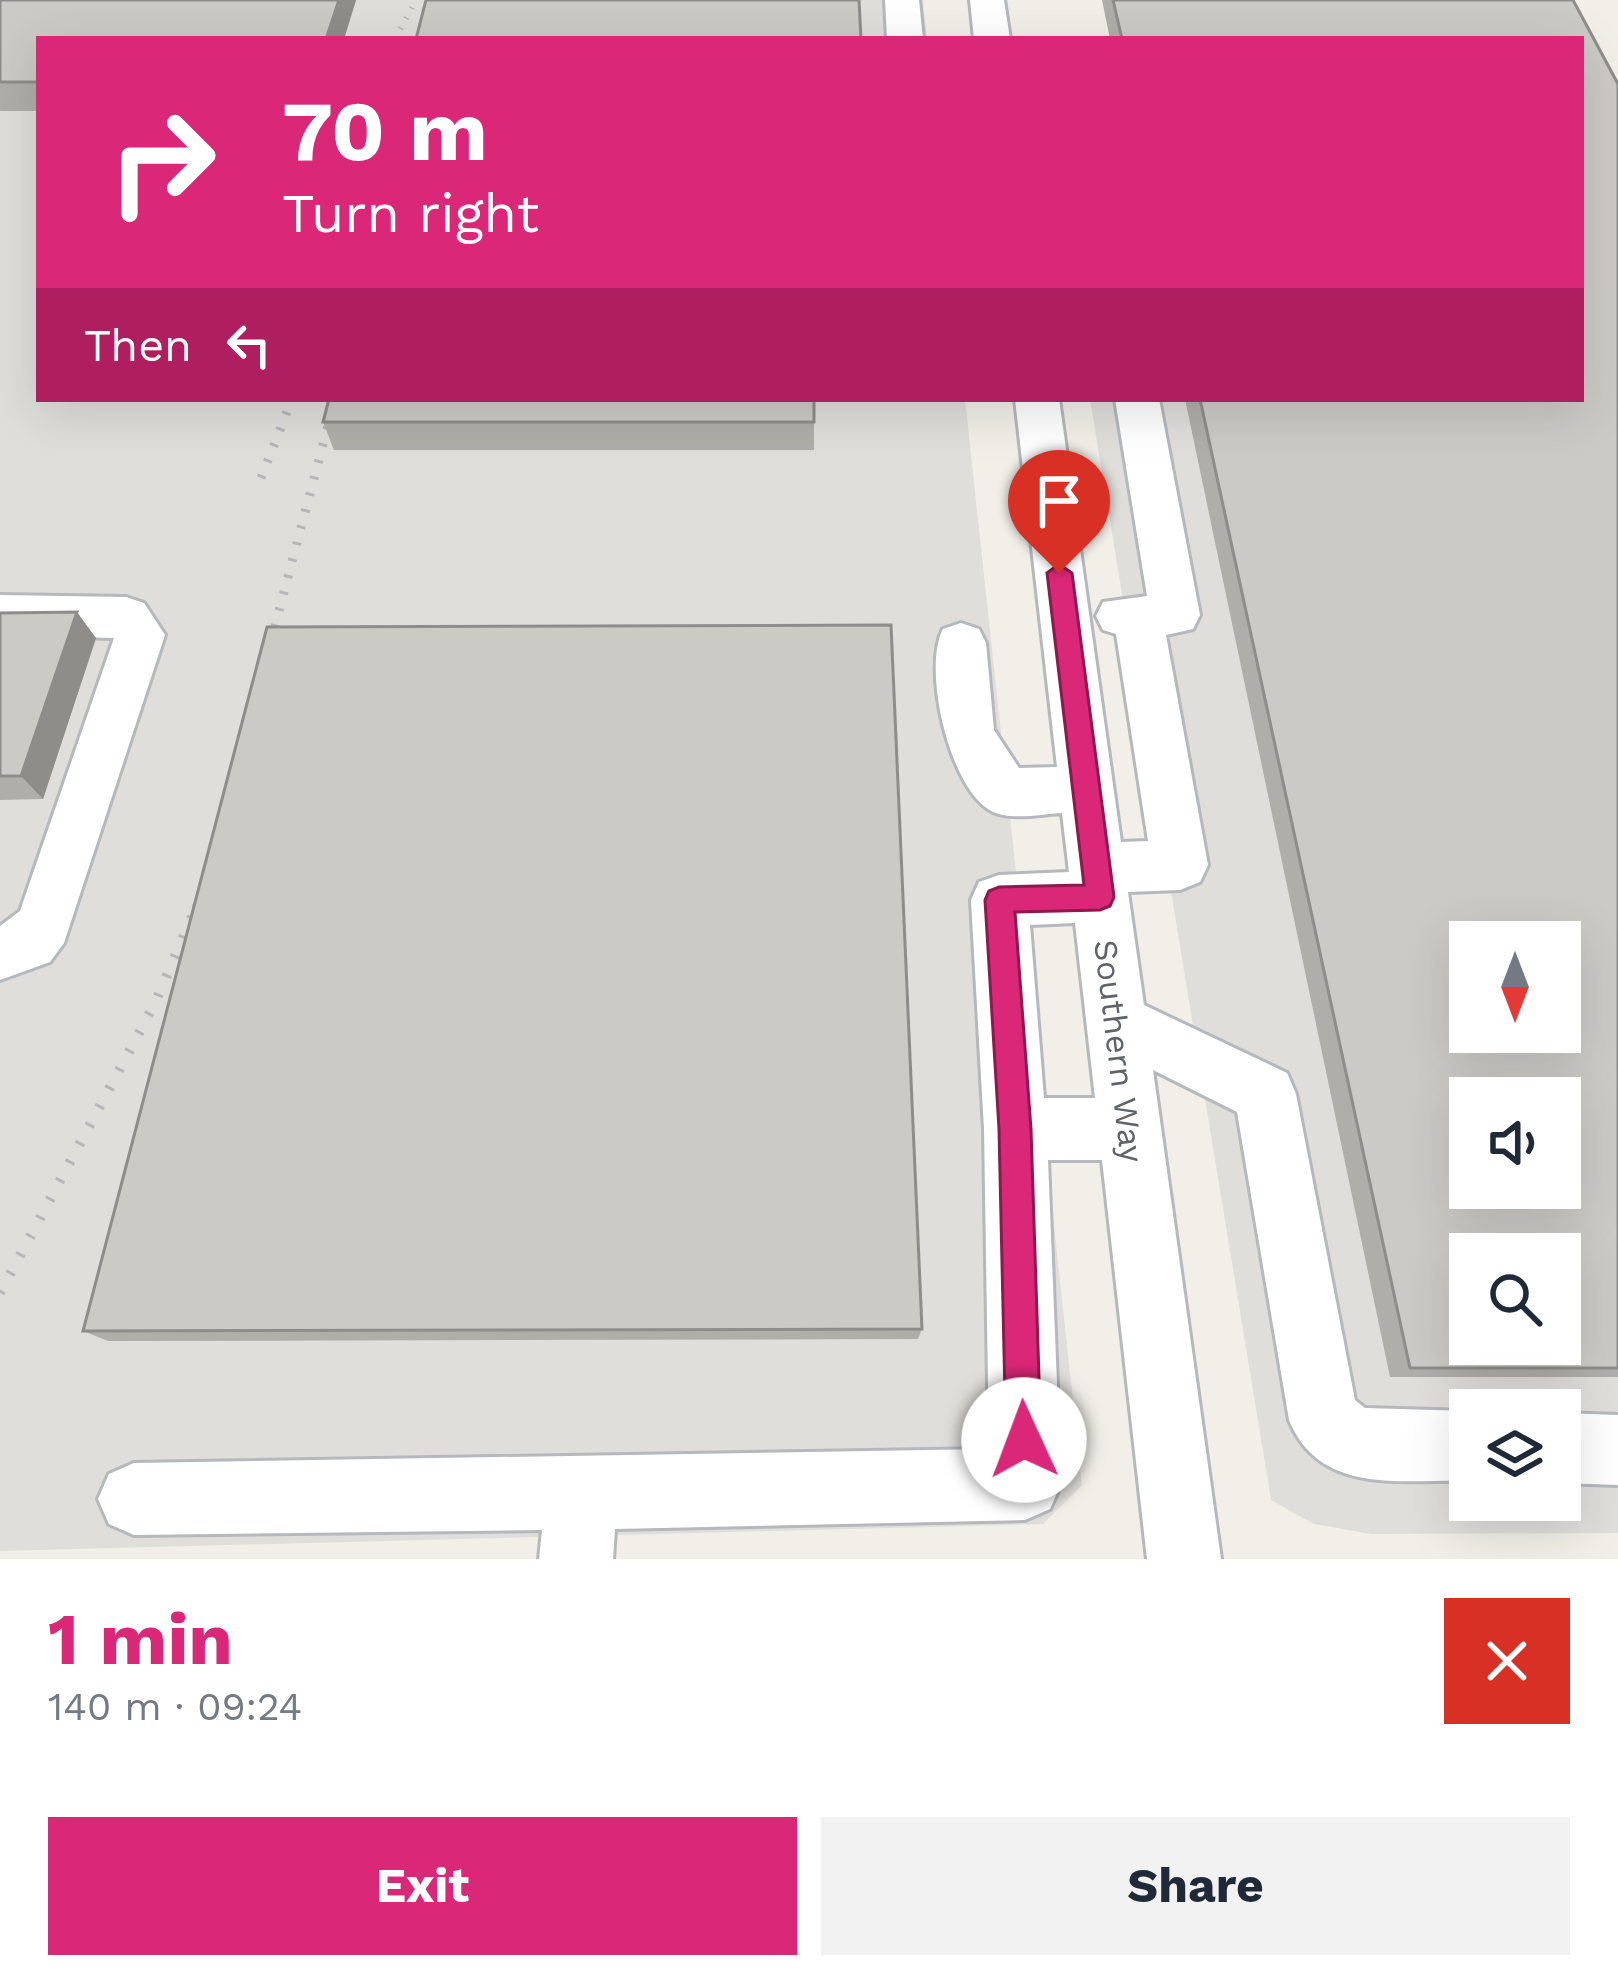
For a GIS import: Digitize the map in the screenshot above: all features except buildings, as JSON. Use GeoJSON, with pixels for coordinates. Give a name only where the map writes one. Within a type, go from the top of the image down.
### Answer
{"type":"FeatureCollection","features":[{"type":"Feature","properties":{"kind":"street"},"geometry":{"type":"LineString","coordinates":[[902,0],[905,36]]}},
{"type":"Feature","properties":{"kind":"street"},"geometry":{"type":"LineString","coordinates":[[987,0],[992,36]]}},
{"type":"Feature","properties":{"kind":"street","name":"Southern Way"},"geometry":{"type":"LineString","coordinates":[[1037,402],[1184,1559]]}},
{"type":"Feature","properties":{"kind":"street"},"geometry":{"type":"LineString","coordinates":[[1065,617],[1175,615],[1138,402]]}},
{"type":"Feature","properties":{"kind":"street"},"geometry":{"type":"LineString","coordinates":[[0,616],[108,614],[126,617],[140,635],[44,925],[29,943],[0,953]]}},
{"type":"Feature","properties":{"kind":"street"},"geometry":{"type":"LineString","coordinates":[[134,1498],[579,1527],[1025,1484],[1015,1129],[999,900],[1180,866],[1138,616]]}},
{"type":"Feature","properties":{"kind":"street"},"geometry":{"type":"LineString","coordinates":[[961,644],[968,735],[1005,792],[1086,789]]}},
{"type":"Feature","properties":{"kind":"street"},"geometry":{"type":"LineString","coordinates":[[1115,1021],[1265,1094],[1324,1420],[1353,1444],[1449,1446]]}},
{"type":"Feature","properties":{"kind":"street"},"geometry":{"type":"LineString","coordinates":[[1015,1129],[1129,1130]]}},
{"type":"Feature","properties":{"kind":"street"},"geometry":{"type":"LineString","coordinates":[[1581,1449],[1618,1450]]}},
{"type":"Feature","properties":{"kind":"shaded area"},"geometry":{"type":"Polygon","coordinates":[[[0,0],[923,0],[927,36],[36,36],[36,402],[965,402],[1082,1485],[1043,1524],[0,1551],[0,0]]]}},
{"type":"Feature","properties":{"kind":"shaded area"},"geometry":{"type":"Polygon","coordinates":[[[1618,134],[1618,1533],[1371,1534],[1314,1524],[1271,1500],[1090,402],[1584,402],[1618,134]]]}},
{"type":"Feature","properties":{"kind":"railway"},"geometry":{"type":"LineString","coordinates":[[397,36],[416,0]]}},
{"type":"Feature","properties":{"kind":"railway"},"geometry":{"type":"LineString","coordinates":[[261,478],[291,402]]}},
{"type":"Feature","properties":{"kind":"railway"},"geometry":{"type":"LineString","coordinates":[[266,660],[334,402]]}},
{"type":"Feature","properties":{"kind":"railway"},"geometry":{"type":"LineString","coordinates":[[196,908],[198,903]]}},
{"type":"Feature","properties":{"kind":"railway"},"geometry":{"type":"LineString","coordinates":[[0,1293],[155,1003],[197,905]]}},
{"type":"Feature","properties":{"kind":"route"},"geometry":{"type":"LineString","coordinates":[[1024,1440],[1015,1129],[999,900],[1100,897],[1059,573]]}}]}
